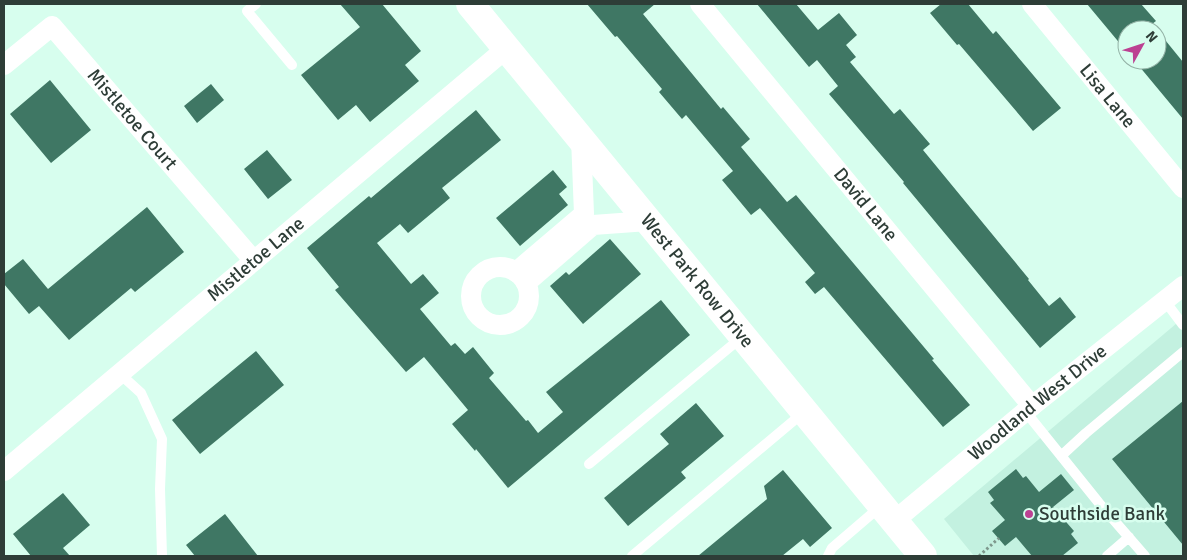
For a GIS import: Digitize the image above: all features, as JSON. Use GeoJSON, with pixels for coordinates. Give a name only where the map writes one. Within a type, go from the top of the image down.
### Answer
{"type":"FeatureCollection","features":[{"type":"Feature","properties":{"kind":"main road","name":"West Park Row Drive"},"geometry":{"type":"LineString","coordinates":[[470,4],[923,556]]}},
{"type":"Feature","properties":{"kind":"street","name":"David Lane"},"geometry":{"type":"LineString","coordinates":[[700,4],[1028,408]]}},
{"type":"Feature","properties":{"kind":"street","name":"Lisa Lane"},"geometry":{"type":"LineString","coordinates":[[1032,4],[1183,188]]}},
{"type":"Feature","properties":{"kind":"street","name":"Mistletoe Court"},"geometry":{"type":"LineString","coordinates":[[4,65],[52,26],[254,261]]}},
{"type":"Feature","properties":{"kind":"street","name":"Mistletoe Lane"},"geometry":{"type":"LineString","coordinates":[[4,471],[507,48]]}},
{"type":"Feature","properties":{"kind":"street"},"geometry":{"type":"LineString","coordinates":[[581,138],[588,220]]}},
{"type":"Feature","properties":{"kind":"street"},"geometry":{"type":"LineString","coordinates":[[521,278],[588,220],[648,221]]}},
{"type":"Feature","properties":{"kind":"street","name":"Woodland West Drive"},"geometry":{"type":"LineString","coordinates":[[888,513],[1028,408],[1183,286]]}},
{"type":"Feature","properties":{"kind":"lane"},"geometry":{"type":"LineString","coordinates":[[256,4],[247,11],[292,64]]}},
{"type":"Feature","properties":{"kind":"lane"},"geometry":{"type":"LineString","coordinates":[[1164,301],[1183,325]]}},
{"type":"Feature","properties":{"kind":"lane"},"geometry":{"type":"LineString","coordinates":[[590,464],[743,336]]}},
{"type":"Feature","properties":{"kind":"lane"},"geometry":{"type":"LineString","coordinates":[[1061,456],[1183,352]]}},
{"type":"Feature","properties":{"kind":"lane"},"geometry":{"type":"LineString","coordinates":[[119,373],[141,393],[162,440],[160,489],[162,556]]}},
{"type":"Feature","properties":{"kind":"lane"},"geometry":{"type":"LineString","coordinates":[[1028,408],[1061,456],[1145,556]]}},
{"type":"Feature","properties":{"kind":"lane"},"geometry":{"type":"LineString","coordinates":[[632,556],[805,412]]}},
{"type":"Feature","properties":{"kind":"lane"},"geometry":{"type":"LineString","coordinates":[[828,556],[832,548],[888,513]]}},
{"type":"Feature","properties":{"kind":"lane"},"geometry":{"type":"LineString","coordinates":[[1107,556],[1129,537]]}},
{"type":"Feature","properties":{"kind":"path"},"geometry":{"type":"LineString","coordinates":[[979,556],[999,538]]}},
{"type":"Feature","properties":{"kind":"shaded area"},"geometry":{"type":"Polygon","coordinates":[[[1183,318],[1183,556],[974,556],[944,519],[1183,318]]]}},
{"type":"Feature","properties":{"kind":"building"},"geometry":{"type":"Polygon","coordinates":[[[340,4],[382,4],[421,51],[405,65],[419,81],[370,122],[356,105],[338,120],[301,75],[360,27],[340,4]]]}},
{"type":"Feature","properties":{"kind":"building"},"geometry":{"type":"Polygon","coordinates":[[[587,4],[655,4],[643,14],[721,109],[723,107],[750,139],[741,147],[787,202],[796,195],[934,359],[932,360],[970,405],[943,427],[824,287],[815,294],[805,282],[815,273],[760,208],[751,215],[722,180],[733,171],[686,115],[682,119],[659,92],[662,89],[587,4]]]}},
{"type":"Feature","properties":{"kind":"building"},"geometry":{"type":"Polygon","coordinates":[[[757,4],[796,4],[818,30],[839,13],[857,35],[846,45],[856,57],[850,62],[894,114],[900,109],[930,144],[923,150],[1049,306],[1060,297],[1076,317],[1040,348],[829,94],[838,86],[817,60],[809,67],[757,4]]]}},
{"type":"Feature","properties":{"kind":"building"},"geometry":{"type":"Polygon","coordinates":[[[941,4],[968,4],[993,34],[996,31],[1061,108],[1033,131],[930,13],[941,4]]]}},
{"type":"Feature","properties":{"kind":"building"},"geometry":{"type":"Polygon","coordinates":[[[1087,4],[1141,4],[1155,20],[1117,20],[1117,40],[1087,4]]]}},
{"type":"Feature","properties":{"kind":"building"},"geometry":{"type":"Polygon","coordinates":[[[1167,42],[1183,62],[1183,119],[1142,70],[1167,70],[1167,42]]]}},
{"type":"Feature","properties":{"kind":"building"},"geometry":{"type":"Polygon","coordinates":[[[50,80],[91,130],[51,163],[10,114],[50,80]]]}},
{"type":"Feature","properties":{"kind":"building"},"geometry":{"type":"Polygon","coordinates":[[[211,84],[224,100],[197,123],[184,106],[211,84]]]}},
{"type":"Feature","properties":{"kind":"building"},"geometry":{"type":"Polygon","coordinates":[[[476,110],[501,140],[442,188],[450,198],[408,233],[400,224],[377,243],[411,284],[423,274],[439,293],[420,309],[451,346],[455,343],[465,354],[473,347],[494,373],[489,378],[538,433],[563,412],[546,392],[661,300],[690,335],[508,488],[476,449],[475,451],[452,424],[468,410],[424,357],[406,372],[335,290],[339,287],[307,248],[369,196],[371,198],[476,110]]]}},
{"type":"Feature","properties":{"kind":"building"},"geometry":{"type":"Polygon","coordinates":[[[267,150],[292,180],[268,199],[244,169],[267,150]]]}},
{"type":"Feature","properties":{"kind":"building"},"geometry":{"type":"Polygon","coordinates":[[[553,170],[567,187],[559,194],[568,205],[520,246],[496,218],[553,170]]]}},
{"type":"Feature","properties":{"kind":"building"},"geometry":{"type":"Polygon","coordinates":[[[147,207],[184,252],[135,292],[131,288],[69,340],[39,306],[29,314],[4,284],[4,274],[23,259],[48,289],[147,207]]]}},
{"type":"Feature","properties":{"kind":"building"},"geometry":{"type":"Polygon","coordinates":[[[610,239],[641,274],[583,324],[550,286],[566,272],[569,275],[610,239]]]}},
{"type":"Feature","properties":{"kind":"building"},"geometry":{"type":"Polygon","coordinates":[[[256,351],[284,385],[200,454],[172,420],[256,351]]]}},
{"type":"Feature","properties":{"kind":"building"},"geometry":{"type":"Polygon","coordinates":[[[1183,401],[1183,545],[1112,459],[1183,401]]]}},
{"type":"Feature","properties":{"kind":"building"},"geometry":{"type":"Polygon","coordinates":[[[696,403],[724,436],[681,472],[686,478],[628,526],[604,498],[669,444],[660,434],[696,403]]]}},
{"type":"Feature","properties":{"kind":"building","name":"Southside Bank"},"geometry":{"type":"Polygon","coordinates":[[[1016,469],[1023,478],[1026,476],[1039,492],[1061,474],[1074,490],[1053,507],[1074,531],[1071,534],[1078,543],[1062,556],[1032,556],[1016,537],[1005,546],[992,531],[1005,520],[990,503],[994,500],[988,492],[1016,469]]]}},
{"type":"Feature","properties":{"kind":"building"},"geometry":{"type":"Polygon","coordinates":[[[783,470],[832,528],[810,547],[803,539],[782,556],[698,556],[767,499],[764,486],[783,470]]]}},
{"type":"Feature","properties":{"kind":"building"},"geometry":{"type":"Polygon","coordinates":[[[63,493],[90,525],[63,548],[70,556],[31,556],[13,534],[63,493]]]}},
{"type":"Feature","properties":{"kind":"building"},"geometry":{"type":"Polygon","coordinates":[[[225,514],[258,556],[195,556],[186,545],[225,514]]]}},
{"type":"Feature","properties":{"kind":"place","name":"Southside Bank"},"geometry":{"type":"Point","coordinates":[1029,514]}}]}
